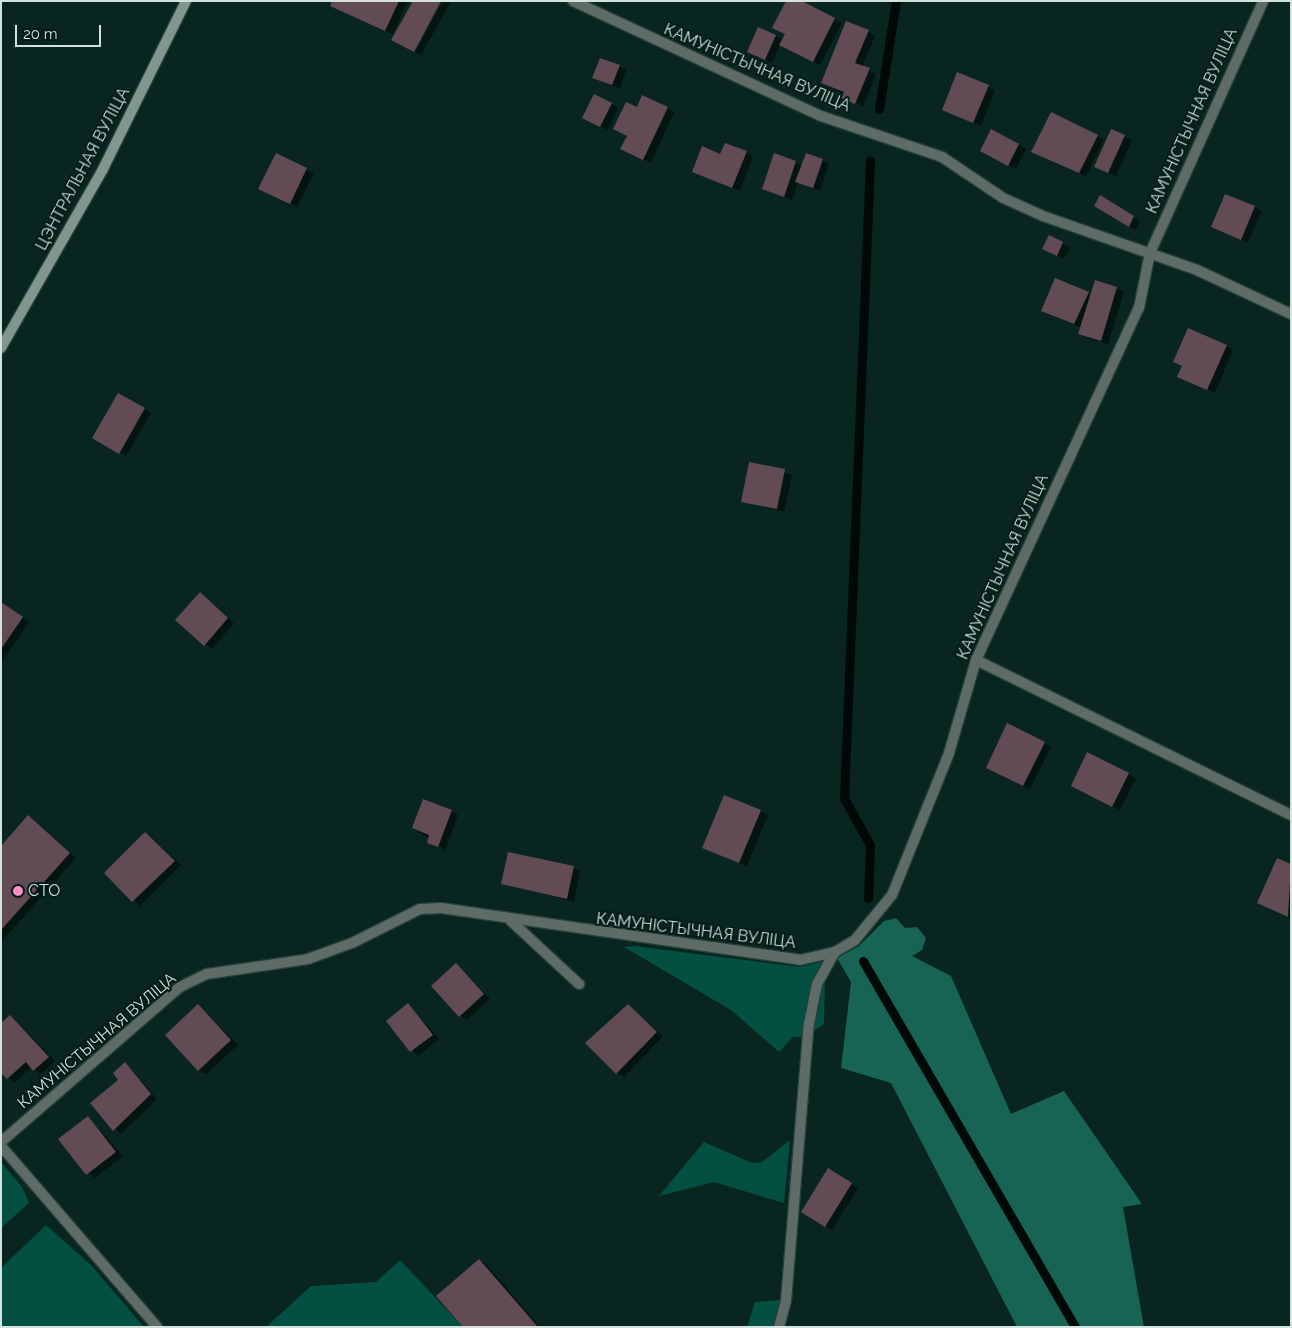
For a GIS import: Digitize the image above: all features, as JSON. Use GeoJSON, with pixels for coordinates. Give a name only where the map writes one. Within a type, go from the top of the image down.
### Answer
{"type":"FeatureCollection","features":[{"type":"Feature","properties":{"kind":"main road","name":"ЦЭНТРАЛЬНАЯ ВУЛІЦА"},"geometry":{"type":"LineString","coordinates":[[1,348],[103,169],[186,1]]}},
{"type":"Feature","properties":{"kind":"street","name":"КАМУНІСТЫЧНАЯ ВУЛІЦА"},"geometry":{"type":"LineString","coordinates":[[573,1],[821,116],[942,157],[1003,198],[1043,216],[1150,252],[1291,314]]}},
{"type":"Feature","properties":{"kind":"street","name":"КАМУНІСТЫЧНАЯ ВУЛІЦА"},"geometry":{"type":"LineString","coordinates":[[1,1142],[180,987],[207,974],[308,959],[352,943],[420,909],[441,908],[758,956],[800,960],[835,952],[855,940],[892,895],[949,753],[976,660],[1139,308],[1150,252],[1262,1]]}},
{"type":"Feature","properties":{"kind":"street"},"geometry":{"type":"LineString","coordinates":[[976,660],[1291,815]]}},
{"type":"Feature","properties":{"kind":"street"},"geometry":{"type":"LineString","coordinates":[[511,920],[579,984]]}},
{"type":"Feature","properties":{"kind":"street"},"geometry":{"type":"LineString","coordinates":[[779,1327],[786,1301],[809,1024],[817,984],[835,952]]}},
{"type":"Feature","properties":{"kind":"street"},"geometry":{"type":"LineString","coordinates":[[1,1146],[157,1327]]}},
{"type":"Feature","properties":{"kind":"green space"},"geometry":{"type":"Polygon","coordinates":[[[896,918],[905,928],[917,927],[926,938],[922,950],[912,956],[951,976],[1011,1114],[1064,1091],[1142,1204],[1123,1207],[1144,1327],[1017,1327],[891,1083],[841,1068],[851,982],[837,958],[859,946],[884,921],[896,918]]]}},
{"type":"Feature","properties":{"kind":"green space"},"geometry":{"type":"Polygon","coordinates":[[[634,946],[800,967],[837,958],[825,981],[824,1024],[805,1037],[793,1037],[779,1052],[731,1010],[624,947],[634,946]]]}},
{"type":"Feature","properties":{"kind":"green space"},"geometry":{"type":"Polygon","coordinates":[[[790,1140],[784,1203],[714,1182],[659,1196],[704,1142],[752,1163],[762,1162],[790,1140]]]}},
{"type":"Feature","properties":{"kind":"green space"},"geometry":{"type":"Polygon","coordinates":[[[1,1162],[22,1187],[29,1203],[1,1228],[1,1162]]]}},
{"type":"Feature","properties":{"kind":"green space"},"geometry":{"type":"Polygon","coordinates":[[[46,1225],[91,1265],[144,1327],[1,1327],[1,1268],[46,1225]]]}},
{"type":"Feature","properties":{"kind":"green space"},"geometry":{"type":"Polygon","coordinates":[[[400,1260],[463,1327],[266,1327],[311,1286],[376,1282],[400,1260]]]}},
{"type":"Feature","properties":{"kind":"green space"},"geometry":{"type":"Polygon","coordinates":[[[780,1300],[773,1327],[747,1327],[755,1302],[780,1300]]]}},
{"type":"Feature","properties":{"kind":"building"},"geometry":{"type":"Polygon","coordinates":[[[332,1],[399,1],[385,31],[330,6],[332,1]]]}},
{"type":"Feature","properties":{"kind":"building"},"geometry":{"type":"Polygon","coordinates":[[[413,1],[441,1],[414,52],[391,40],[413,1]]]}},
{"type":"Feature","properties":{"kind":"building"},"geometry":{"type":"Polygon","coordinates":[[[786,1],[802,1],[835,18],[813,62],[779,45],[785,34],[772,28],[786,1]]]}},
{"type":"Feature","properties":{"kind":"building"},"geometry":{"type":"Polygon","coordinates":[[[846,21],[869,30],[855,63],[870,68],[855,104],[841,98],[844,92],[821,83],[846,21]]]}},
{"type":"Feature","properties":{"kind":"building"},"geometry":{"type":"Polygon","coordinates":[[[758,27],[776,35],[765,60],[747,52],[758,27]]]}},
{"type":"Feature","properties":{"kind":"building"},"geometry":{"type":"Polygon","coordinates":[[[600,58],[620,65],[612,85],[592,78],[600,58]]]}},
{"type":"Feature","properties":{"kind":"building"},"geometry":{"type":"Polygon","coordinates":[[[957,72],[989,85],[973,123],[942,110],[957,72]]]}},
{"type":"Feature","properties":{"kind":"building"},"geometry":{"type":"Polygon","coordinates":[[[594,94],[612,103],[600,127],[582,118],[594,94]]]}},
{"type":"Feature","properties":{"kind":"building"},"geometry":{"type":"Polygon","coordinates":[[[642,95],[668,107],[643,160],[620,149],[627,136],[613,129],[626,102],[637,107],[642,95]]]}},
{"type":"Feature","properties":{"kind":"building"},"geometry":{"type":"Polygon","coordinates":[[[1051,112],[1098,135],[1079,173],[1031,152],[1051,112]]]}},
{"type":"Feature","properties":{"kind":"building"},"geometry":{"type":"Polygon","coordinates":[[[991,129],[1019,144],[1008,166],[980,151],[991,129]]]}},
{"type":"Feature","properties":{"kind":"building"},"geometry":{"type":"Polygon","coordinates":[[[1111,129],[1125,135],[1108,173],[1094,167],[1111,129]]]}},
{"type":"Feature","properties":{"kind":"building"},"geometry":{"type":"Polygon","coordinates":[[[725,143],[747,151],[732,188],[692,172],[702,146],[720,154],[725,143]]]}},
{"type":"Feature","properties":{"kind":"building"},"geometry":{"type":"Polygon","coordinates":[[[276,153],[307,168],[290,204],[258,189],[276,153]]]}},
{"type":"Feature","properties":{"kind":"building"},"geometry":{"type":"Polygon","coordinates":[[[774,153],[796,161],[784,197],[762,189],[774,153]]]}},
{"type":"Feature","properties":{"kind":"building"},"geometry":{"type":"Polygon","coordinates":[[[806,153],[823,159],[813,188],[795,182],[806,153]]]}},
{"type":"Feature","properties":{"kind":"building"},"geometry":{"type":"Polygon","coordinates":[[[1225,194],[1255,206],[1241,240],[1211,227],[1225,194]]]}},
{"type":"Feature","properties":{"kind":"building"},"geometry":{"type":"Polygon","coordinates":[[[1100,195],[1134,216],[1129,227],[1094,206],[1100,195]]]}},
{"type":"Feature","properties":{"kind":"building"},"geometry":{"type":"Polygon","coordinates":[[[1049,235],[1063,242],[1057,256],[1042,249],[1049,235]]]}},
{"type":"Feature","properties":{"kind":"building"},"geometry":{"type":"Polygon","coordinates":[[[1055,278],[1089,292],[1074,324],[1041,311],[1055,278]]]}},
{"type":"Feature","properties":{"kind":"building"},"geometry":{"type":"Polygon","coordinates":[[[1095,280],[1117,287],[1101,341],[1078,334],[1095,280]]]}},
{"type":"Feature","properties":{"kind":"building"},"geometry":{"type":"Polygon","coordinates":[[[1188,328],[1227,345],[1207,390],[1177,377],[1182,366],[1173,362],[1188,328]]]}},
{"type":"Feature","properties":{"kind":"building"},"geometry":{"type":"Polygon","coordinates":[[[118,393],[145,408],[119,454],[92,438],[118,393]]]}},
{"type":"Feature","properties":{"kind":"building"},"geometry":{"type":"Polygon","coordinates":[[[749,462],[785,469],[777,509],[741,502],[749,462]]]}},
{"type":"Feature","properties":{"kind":"building"},"geometry":{"type":"Polygon","coordinates":[[[200,592],[228,618],[204,646],[175,620],[200,592]]]}},
{"type":"Feature","properties":{"kind":"building"},"geometry":{"type":"Polygon","coordinates":[[[1,602],[23,617],[1,649],[1,602]]]}},
{"type":"Feature","properties":{"kind":"building"},"geometry":{"type":"Polygon","coordinates":[[[1007,723],[1045,742],[1023,786],[986,768],[1007,723]]]}},
{"type":"Feature","properties":{"kind":"building"},"geometry":{"type":"Polygon","coordinates":[[[1087,752],[1129,773],[1112,807],[1071,786],[1087,752]]]}},
{"type":"Feature","properties":{"kind":"building"},"geometry":{"type":"Polygon","coordinates":[[[724,795],[761,810],[739,863],[702,848],[724,795]]]}},
{"type":"Feature","properties":{"kind":"building"},"geometry":{"type":"Polygon","coordinates":[[[423,799],[452,810],[438,847],[427,843],[429,835],[412,828],[423,799]]]}},
{"type":"Feature","properties":{"kind":"building","name":"СТО"},"geometry":{"type":"Polygon","coordinates":[[[28,815],[70,853],[1,930],[1,846],[28,815]]]}},
{"type":"Feature","properties":{"kind":"building"},"geometry":{"type":"Polygon","coordinates":[[[145,832],[175,861],[132,902],[104,873],[145,832]]]}},
{"type":"Feature","properties":{"kind":"building"},"geometry":{"type":"Polygon","coordinates":[[[508,852],[574,866],[567,899],[501,884],[508,852]]]}},
{"type":"Feature","properties":{"kind":"building"},"geometry":{"type":"Polygon","coordinates":[[[1277,858],[1291,864],[1288,917],[1257,903],[1277,858]]]}},
{"type":"Feature","properties":{"kind":"building"},"geometry":{"type":"Polygon","coordinates":[[[456,963],[484,994],[459,1017],[431,986],[456,963]]]}},
{"type":"Feature","properties":{"kind":"building"},"geometry":{"type":"Polygon","coordinates":[[[408,1003],[433,1035],[410,1052],[386,1021],[408,1003]]]}},
{"type":"Feature","properties":{"kind":"building"},"geometry":{"type":"Polygon","coordinates":[[[198,1004],[231,1040],[198,1071],[165,1035],[198,1004]]]}},
{"type":"Feature","properties":{"kind":"building"},"geometry":{"type":"Polygon","coordinates":[[[628,1004],[657,1032],[616,1074],[585,1043],[628,1004]]]}},
{"type":"Feature","properties":{"kind":"building"},"geometry":{"type":"Polygon","coordinates":[[[10,1015],[49,1057],[33,1071],[26,1062],[7,1079],[1,1073],[1,1023],[10,1015]]]}},
{"type":"Feature","properties":{"kind":"building"},"geometry":{"type":"Polygon","coordinates":[[[125,1062],[151,1094],[113,1131],[90,1103],[118,1080],[113,1073],[125,1062]]]}},
{"type":"Feature","properties":{"kind":"building"},"geometry":{"type":"Polygon","coordinates":[[[88,1116],[116,1152],[86,1175],[58,1139],[88,1116]]]}},
{"type":"Feature","properties":{"kind":"building"},"geometry":{"type":"Polygon","coordinates":[[[828,1168],[852,1183],[825,1227],[801,1212],[828,1168]]]}},
{"type":"Feature","properties":{"kind":"building"},"geometry":{"type":"Polygon","coordinates":[[[479,1259],[538,1327],[463,1327],[436,1296],[479,1259]]]}},
{"type":"Feature","properties":{"kind":"waterway"},"geometry":{"type":"LineString","coordinates":[[879,109],[896,1]]}},
{"type":"Feature","properties":{"kind":"waterway"},"geometry":{"type":"LineString","coordinates":[[868,898],[870,845],[844,798],[870,161]]}},
{"type":"Feature","properties":{"kind":"waterway"},"geometry":{"type":"LineString","coordinates":[[863,961],[1075,1327]]}},
{"type":"Feature","properties":{"kind":"place","name":"СТО"},"geometry":{"type":"Point","coordinates":[18,891]}}]}
